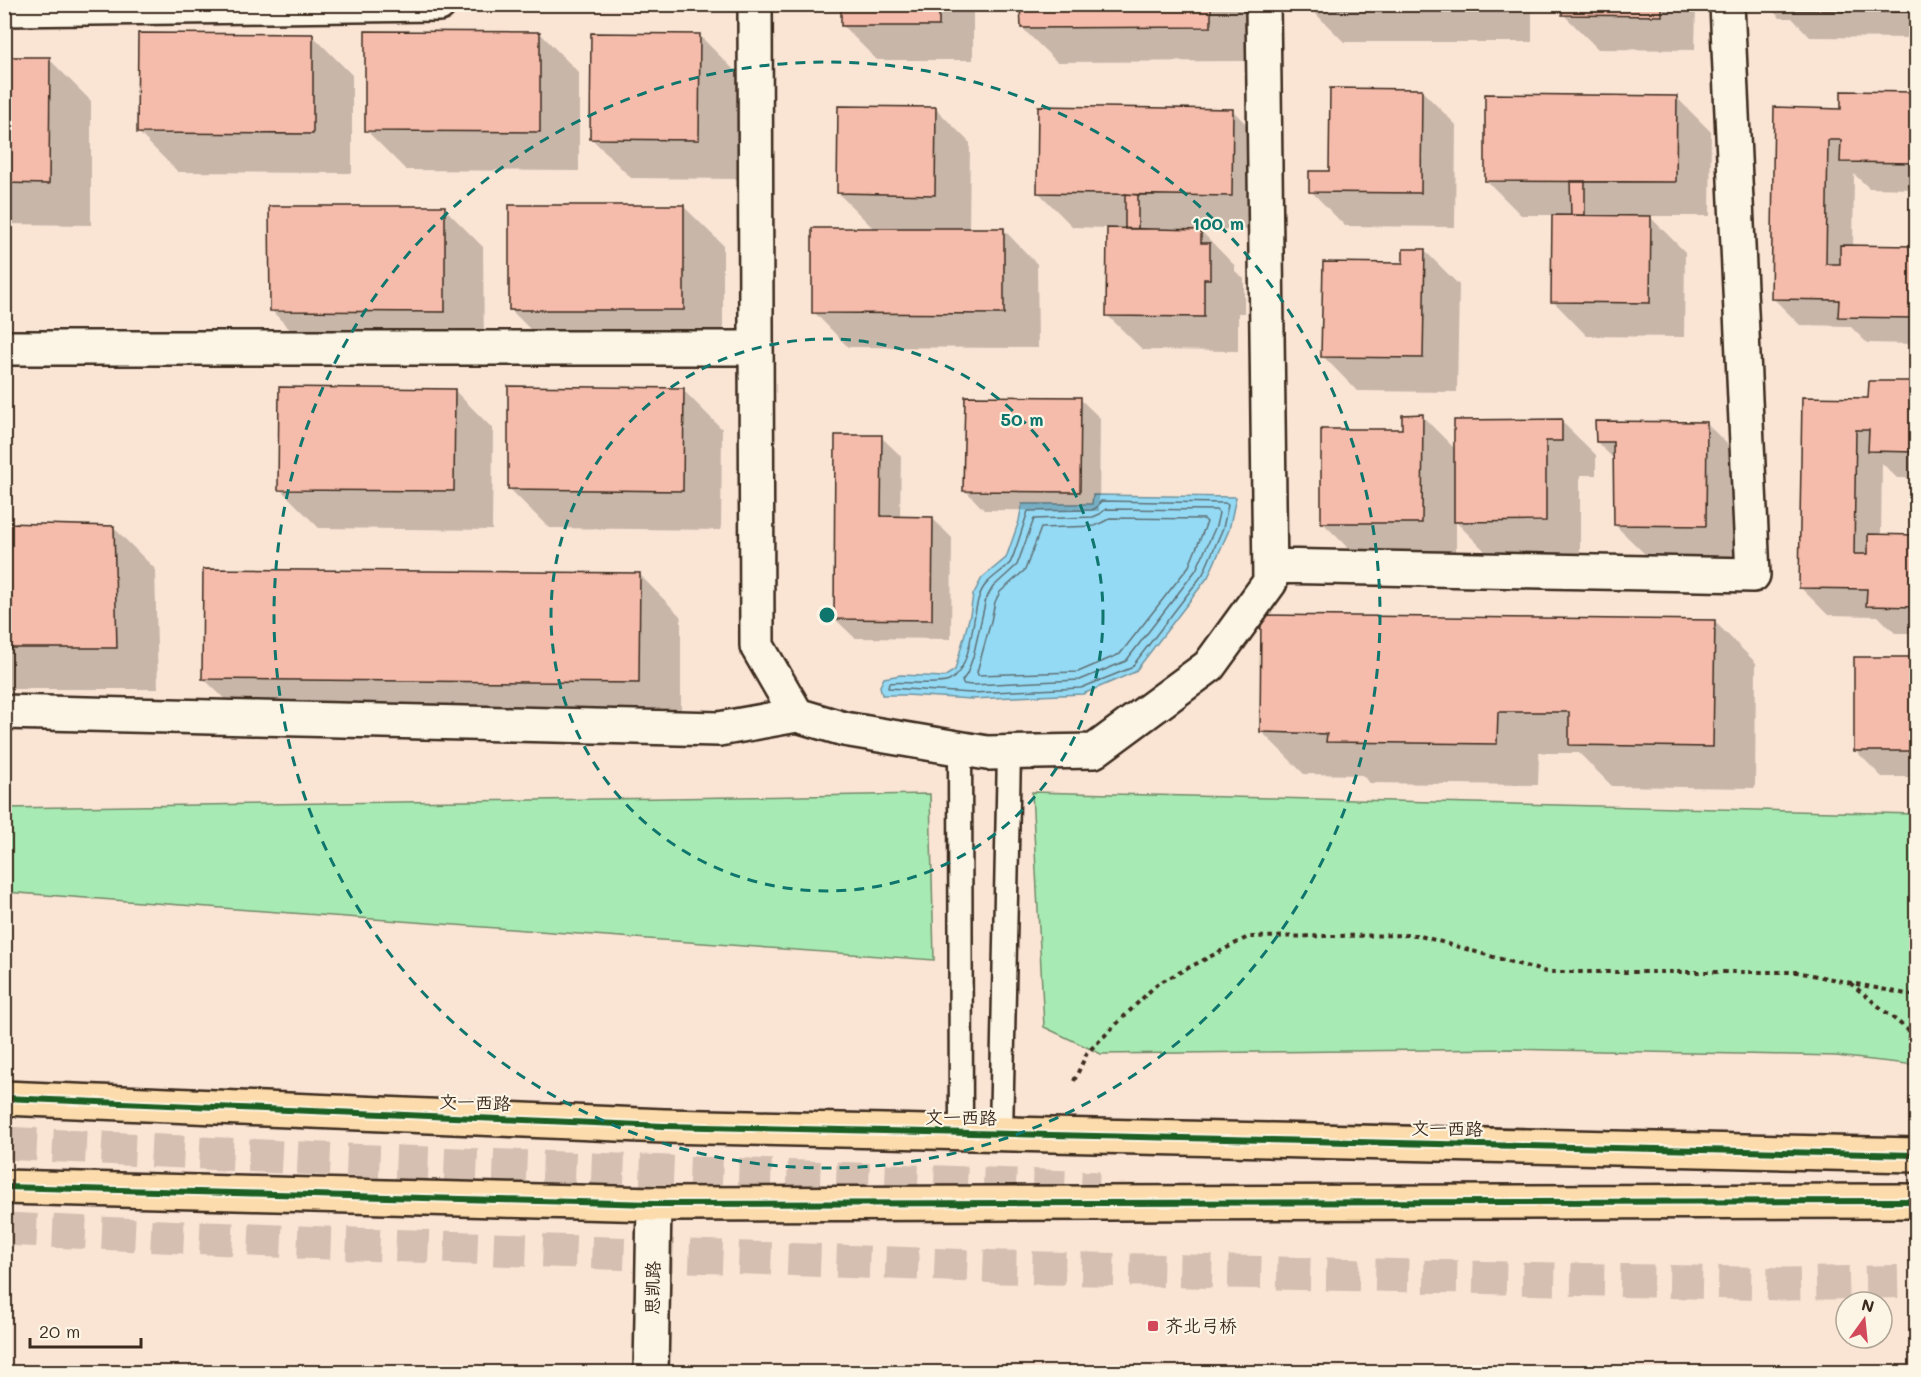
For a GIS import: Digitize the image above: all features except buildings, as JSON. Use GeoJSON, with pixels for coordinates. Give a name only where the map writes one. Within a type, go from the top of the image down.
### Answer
{"type":"FeatureCollection","features":[{"type":"Feature","properties":{"kind":"main road","name":"文一西路"},"geometry":{"type":"LineString","coordinates":[[4,1098],[664,1126],[1917,1155]]}},
{"type":"Feature","properties":{"kind":"main road"},"geometry":{"type":"LineString","coordinates":[[4,1187],[654,1204],[1917,1201]]}},
{"type":"Feature","properties":{"kind":"street"},"geometry":{"type":"LineString","coordinates":[[4,9],[439,4]]}},
{"type":"Feature","properties":{"kind":"street"},"geometry":{"type":"LineString","coordinates":[[755,4],[757,646],[796,715]]}},
{"type":"Feature","properties":{"kind":"street"},"geometry":{"type":"LineString","coordinates":[[4,712],[719,729],[796,715],[844,729],[987,753],[1094,752],[1209,666],[1270,582],[1263,4]]}},
{"type":"Feature","properties":{"kind":"street"},"geometry":{"type":"LineString","coordinates":[[1270,566],[1753,575],[1727,4]]}},
{"type":"Feature","properties":{"kind":"street"},"geometry":{"type":"LineString","coordinates":[[4,348],[756,348]]}},
{"type":"Feature","properties":{"kind":"street","name":"思凯路"},"geometry":{"type":"LineString","coordinates":[[651,1372],[654,1204]]}},
{"type":"Feature","properties":{"kind":"lane"},"geometry":{"type":"LineString","coordinates":[[960,748],[961,1133]]}},
{"type":"Feature","properties":{"kind":"lane"},"geometry":{"type":"LineString","coordinates":[[1001,1134],[1009,753]]}},
{"type":"Feature","properties":{"kind":"path"},"geometry":{"type":"LineString","coordinates":[[1074,1081],[1088,1053],[1157,984],[1248,937],[1417,935],[1546,972],[1797,972],[1917,996]]}},
{"type":"Feature","properties":{"kind":"path"},"geometry":{"type":"LineString","coordinates":[[1849,982],[1908,1030],[1917,1080]]}},
{"type":"Feature","properties":{"kind":"green space"},"geometry":{"type":"Polygon","coordinates":[[[1032,792],[1916,814],[1916,1065],[1836,1056],[1511,1049],[1101,1054],[1044,1027],[1032,792]]]}},
{"type":"Feature","properties":{"kind":"green space"},"geometry":{"type":"Polygon","coordinates":[[[930,794],[934,960],[5,892],[5,808],[930,794]]]}},
{"type":"Feature","properties":{"kind":"water"},"geometry":{"type":"Polygon","coordinates":[[[1093,495],[1236,497],[1229,530],[1208,577],[1135,672],[1083,694],[972,699],[882,695],[880,686],[884,678],[901,675],[944,677],[955,670],[973,595],[982,578],[1006,558],[1019,521],[1022,504],[1092,504],[1093,495]]]}},
{"type":"Feature","properties":{"kind":"tunnel"},"geometry":{"type":"LineString","coordinates":[[4,1143],[321,1159],[1099,1188]]}},
{"type":"Feature","properties":{"kind":"tunnel"},"geometry":{"type":"LineString","coordinates":[[4,1229],[1002,1267],[1786,1284],[1916,1281]]}},
{"type":"Feature","properties":{"kind":"cycle path"},"geometry":{"type":"LineString","coordinates":[[4,1098],[664,1126],[1916,1155]]}},
{"type":"Feature","properties":{"kind":"cycle path"},"geometry":{"type":"LineString","coordinates":[[4,1187],[654,1204],[1916,1201]]}},
{"type":"Feature","properties":{"kind":"place","name":"齐北弓桥"},"geometry":{"type":"Point","coordinates":[1153,1326]}}]}
